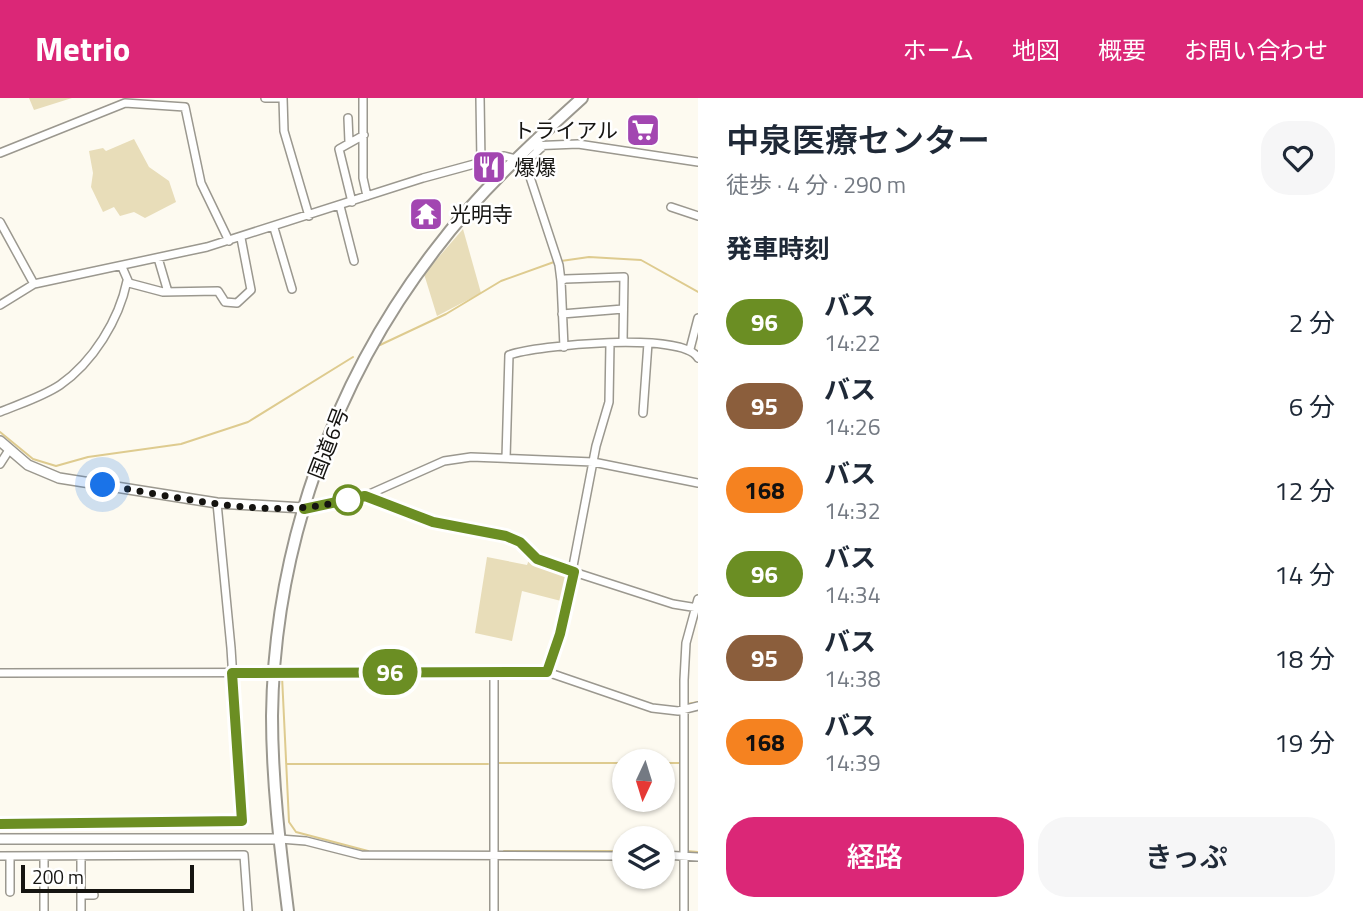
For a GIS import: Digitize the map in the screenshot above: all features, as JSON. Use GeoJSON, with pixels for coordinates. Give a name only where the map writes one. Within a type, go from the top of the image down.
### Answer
{"type":"FeatureCollection","features":[{"type":"Feature","properties":{"kind":"highway","name":"国道6号"},"geometry":{"type":"LineString","coordinates":[[289,911],[274,757],[275,673],[283,601],[304,509],[329,436],[366,354],[435,250],[528,146],[582,98]]}},
{"type":"Feature","properties":{"kind":"main road"},"geometry":{"type":"LineString","coordinates":[[0,441],[35,470],[59,478],[217,503],[304,509]]}},
{"type":"Feature","properties":{"kind":"main road"},"geometry":{"type":"LineString","coordinates":[[0,839],[280,839]]}},
{"type":"Feature","properties":{"kind":"street"},"geometry":{"type":"LineString","coordinates":[[187,98],[185,107],[201,183],[229,241]]}},
{"type":"Feature","properties":{"kind":"street"},"geometry":{"type":"LineString","coordinates":[[265,98],[283,98],[284,131],[309,216]]}},
{"type":"Feature","properties":{"kind":"street"},"geometry":{"type":"LineString","coordinates":[[363,98],[363,178],[367,196]]}},
{"type":"Feature","properties":{"kind":"street"},"geometry":{"type":"LineString","coordinates":[[480,98],[481,162]]}},
{"type":"Feature","properties":{"kind":"street"},"geometry":{"type":"LineString","coordinates":[[0,153],[131,100],[185,107]]}},
{"type":"Feature","properties":{"kind":"street"},"geometry":{"type":"LineString","coordinates":[[348,118],[349,142]]}},
{"type":"Feature","properties":{"kind":"street"},"geometry":{"type":"LineString","coordinates":[[352,202],[339,153],[341,145],[364,135]]}},
{"type":"Feature","properties":{"kind":"street"},"geometry":{"type":"LineString","coordinates":[[528,146],[578,144],[698,162]]}},
{"type":"Feature","properties":{"kind":"street"},"geometry":{"type":"LineString","coordinates":[[544,145],[527,161],[527,168],[559,265],[564,347]]}},
{"type":"Feature","properties":{"kind":"street"},"geometry":{"type":"LineString","coordinates":[[0,305],[34,284],[122,267],[229,241],[481,162],[504,156],[516,159]]}},
{"type":"Feature","properties":{"kind":"street"},"geometry":{"type":"LineString","coordinates":[[340,206],[354,261]]}},
{"type":"Feature","properties":{"kind":"street"},"geometry":{"type":"LineString","coordinates":[[671,207],[698,216]]}},
{"type":"Feature","properties":{"kind":"street"},"geometry":{"type":"LineString","coordinates":[[0,222],[34,284]]}},
{"type":"Feature","properties":{"kind":"street"},"geometry":{"type":"LineString","coordinates":[[274,228],[292,289]]}},
{"type":"Feature","properties":{"kind":"street"},"geometry":{"type":"LineString","coordinates":[[127,281],[168,292],[218,291],[228,303],[237,303],[250,294],[252,286],[241,237]]}},
{"type":"Feature","properties":{"kind":"street"},"geometry":{"type":"LineString","coordinates":[[158,258],[168,292]]}},
{"type":"Feature","properties":{"kind":"street"},"geometry":{"type":"LineString","coordinates":[[0,412],[58,386],[69,378],[114,320],[127,281],[122,267]]}},
{"type":"Feature","properties":{"kind":"street"},"geometry":{"type":"LineString","coordinates":[[561,281],[625,277],[623,341]]}},
{"type":"Feature","properties":{"kind":"street"},"geometry":{"type":"LineString","coordinates":[[562,314],[623,309]]}},
{"type":"Feature","properties":{"kind":"street"},"geometry":{"type":"LineString","coordinates":[[690,349],[698,318]]}},
{"type":"Feature","properties":{"kind":"street"},"geometry":{"type":"LineString","coordinates":[[506,458],[507,357],[512,353],[623,341],[690,349],[698,358]]}},
{"type":"Feature","properties":{"kind":"street"},"geometry":{"type":"LineString","coordinates":[[547,672],[560,634],[593,462],[609,402],[610,343]]}},
{"type":"Feature","properties":{"kind":"street"},"geometry":{"type":"LineString","coordinates":[[643,413],[648,343]]}},
{"type":"Feature","properties":{"kind":"street"},"geometry":{"type":"LineString","coordinates":[[0,464],[9,450]]}},
{"type":"Feature","properties":{"kind":"street"},"geometry":{"type":"LineString","coordinates":[[304,509],[365,496],[444,461],[471,457],[593,462],[698,483]]}},
{"type":"Feature","properties":{"kind":"street"},"geometry":{"type":"LineString","coordinates":[[365,496],[433,522],[506,536],[520,542],[537,559],[673,604],[696,608]]}},
{"type":"Feature","properties":{"kind":"street"},"geometry":{"type":"LineString","coordinates":[[0,824],[242,821],[217,503]]}},
{"type":"Feature","properties":{"kind":"street"},"geometry":{"type":"LineString","coordinates":[[684,911],[686,643],[698,599]]}},
{"type":"Feature","properties":{"kind":"street"},"geometry":{"type":"LineString","coordinates":[[0,673],[547,672],[652,708],[684,709],[698,706]]}},
{"type":"Feature","properties":{"kind":"street"},"geometry":{"type":"LineString","coordinates":[[494,673],[494,911]]}},
{"type":"Feature","properties":{"kind":"street"},"geometry":{"type":"LineString","coordinates":[[280,839],[306,841],[361,855],[612,856]]}},
{"type":"Feature","properties":{"kind":"street"},"geometry":{"type":"LineString","coordinates":[[0,856],[244,855],[248,911]]}},
{"type":"Feature","properties":{"kind":"street"},"geometry":{"type":"LineString","coordinates":[[675,855],[698,857]]}},
{"type":"Feature","properties":{"kind":"street"},"geometry":{"type":"LineString","coordinates":[[10,856],[10,892]]}},
{"type":"Feature","properties":{"kind":"street"},"geometry":{"type":"LineString","coordinates":[[44,856],[44,911]]}},
{"type":"Feature","properties":{"kind":"street"},"geometry":{"type":"LineString","coordinates":[[81,856],[81,911]]}},
{"type":"Feature","properties":{"kind":"street"},"geometry":{"type":"LineString","coordinates":[[81,895],[94,895]]}},
{"type":"Feature","properties":{"kind":"shaded area"},"geometry":{"type":"Polygon","coordinates":[[[29,98],[72,98],[34,110],[29,98]]]}},
{"type":"Feature","properties":{"kind":"shaded area"},"geometry":{"type":"Polygon","coordinates":[[[134,139],[149,167],[169,181],[176,202],[145,218],[134,212],[120,216],[114,207],[103,212],[91,187],[93,173],[89,151],[103,148],[106,151],[134,139]]]}},
{"type":"Feature","properties":{"kind":"shaded area"},"geometry":{"type":"Polygon","coordinates":[[[463,229],[481,293],[437,316],[424,274],[463,229]]]}},
{"type":"Feature","properties":{"kind":"shaded area"},"geometry":{"type":"Polygon","coordinates":[[[487,557],[527,565],[530,557],[570,575],[565,602],[522,591],[512,641],[475,633],[487,557]]]}},
{"type":"Feature","properties":{"kind":"waterway"},"geometry":{"type":"LineString","coordinates":[[561,261],[589,257],[641,260],[698,292]]}},
{"type":"Feature","properties":{"kind":"waterway"},"geometry":{"type":"LineString","coordinates":[[380,345],[446,314],[501,281],[554,262]]}},
{"type":"Feature","properties":{"kind":"waterway"},"geometry":{"type":"LineString","coordinates":[[0,432],[33,459],[56,466],[88,457],[181,444],[248,422],[353,357]]}},
{"type":"Feature","properties":{"kind":"waterway"},"geometry":{"type":"LineString","coordinates":[[282,676],[289,822],[296,832],[368,851]]}},
{"type":"Feature","properties":{"kind":"waterway"},"geometry":{"type":"LineString","coordinates":[[687,704],[698,702]]}},
{"type":"Feature","properties":{"kind":"waterway"},"geometry":{"type":"LineString","coordinates":[[499,763],[612,763]]}},
{"type":"Feature","properties":{"kind":"waterway"},"geometry":{"type":"LineString","coordinates":[[286,764],[488,764]]}},
{"type":"Feature","properties":{"kind":"waterway"},"geometry":{"type":"LineString","coordinates":[[504,851],[612,851]]}},
{"type":"Feature","properties":{"kind":"waterway"},"geometry":{"type":"LineString","coordinates":[[687,851],[698,852]]}},
{"type":"Feature","properties":{"kind":"waterway"},"geometry":{"type":"LineString","coordinates":[[387,852],[446,852]]}},
{"type":"Feature","properties":{"kind":"bus line","name":"96"},"geometry":{"type":"LineString","coordinates":[[0,824],[242,821],[232,673],[547,672],[560,634],[574,572],[537,559],[520,542],[498,533],[433,522],[365,496],[304,509]]}},
{"type":"Feature","properties":{"kind":"place","name":"トライアル"},"geometry":{"type":"Point","coordinates":[643,130]}},
{"type":"Feature","properties":{"kind":"place","name":"爆爆"},"geometry":{"type":"Point","coordinates":[489,167]}},
{"type":"Feature","properties":{"kind":"place","name":"光明寺"},"geometry":{"type":"Point","coordinates":[426,214]}},
{"type":"Feature","properties":{"kind":"route"},"geometry":{"type":"LineString","coordinates":[[103,485],[233,505],[304,509],[351,499],[348,500]]}}]}
